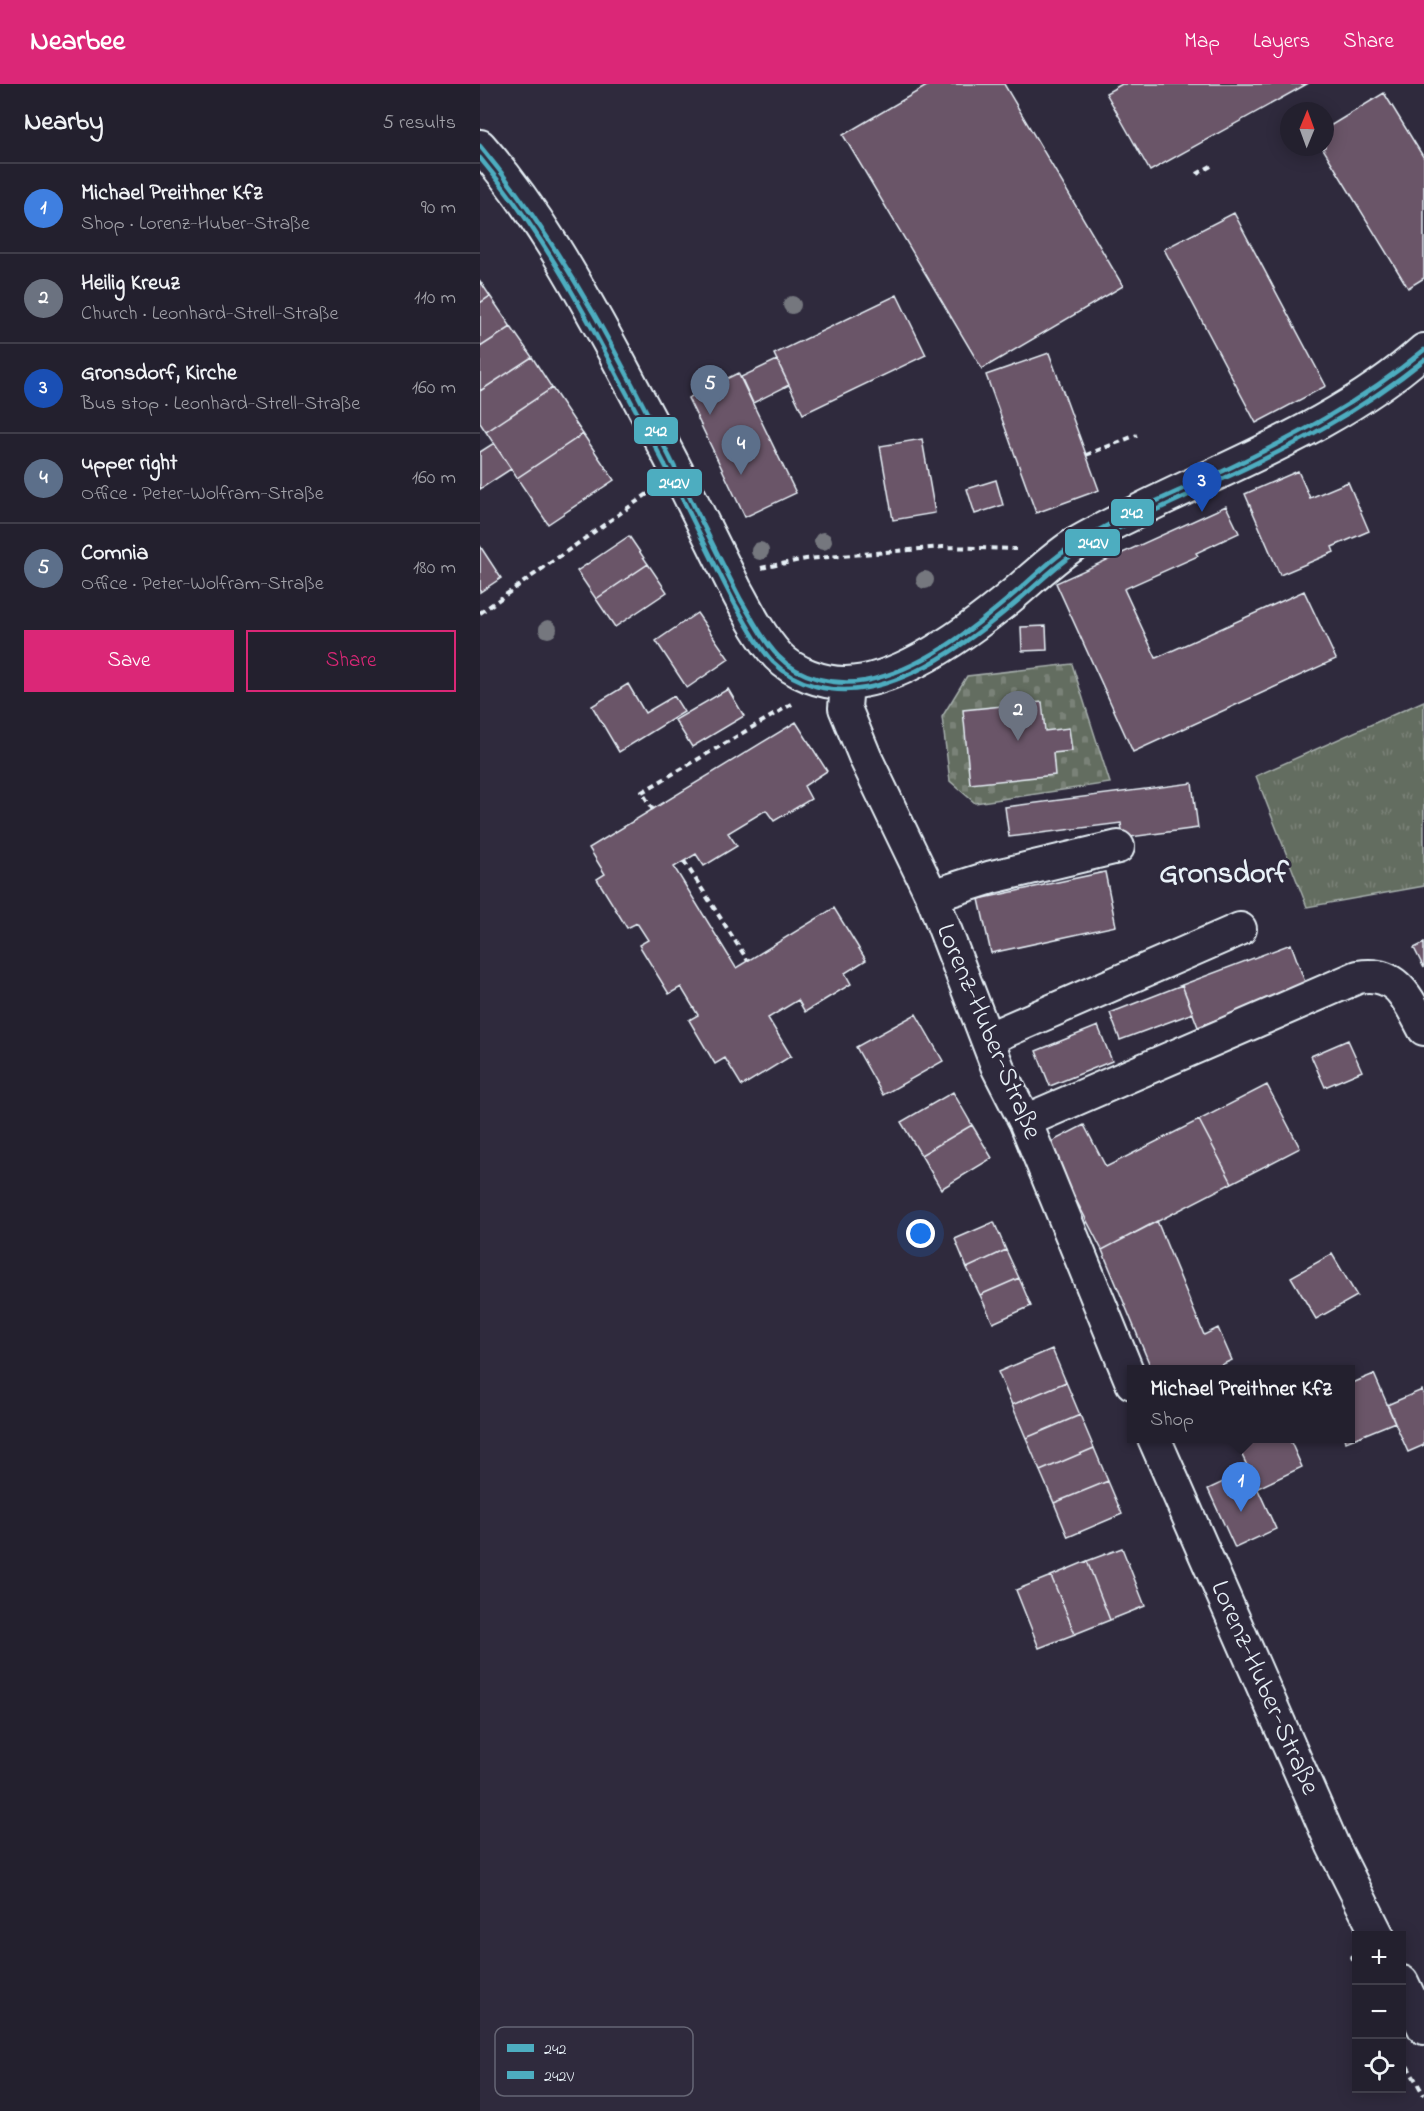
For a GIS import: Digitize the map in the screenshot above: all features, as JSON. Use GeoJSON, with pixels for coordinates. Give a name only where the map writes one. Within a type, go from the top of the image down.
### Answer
{"type":"FeatureCollection","features":[{"type":"Feature","properties":{"kind":"street"},"geometry":{"type":"LineString","coordinates":[[480,146],[498,165],[582,292],[679,475],[754,624],[779,657],[790,667],[813,677],[830,681],[847,683],[876,678],[904,668],[943,647],[1013,595],[1070,548],[1174,493],[1282,441],[1351,403],[1393,377],[1424,350]]}},
{"type":"Feature","properties":{"kind":"street","name":"Lorenz-Huber-Straße"},"geometry":{"type":"LineString","coordinates":[[847,683],[845,708],[866,759],[932,896],[998,1068],[1025,1121],[1127,1373]]}},
{"type":"Feature","properties":{"kind":"street"},"geometry":{"type":"LineString","coordinates":[[932,896],[992,877],[1118,847]]}},
{"type":"Feature","properties":{"kind":"street"},"geometry":{"type":"LineString","coordinates":[[987,1039],[1240,929]]}},
{"type":"Feature","properties":{"kind":"street"},"geometry":{"type":"LineString","coordinates":[[1025,1121],[1358,977],[1379,975],[1390,979],[1399,988],[1424,1029]]}},
{"type":"Feature","properties":{"kind":"street","name":"Lorenz-Huber-Straße"},"geometry":{"type":"LineString","coordinates":[[1156,1443],[1334,1846],[1376,1931]]}},
{"type":"Feature","properties":{"kind":"street"},"geometry":{"type":"LineString","coordinates":[[1402,1985],[1424,2028]]}},
{"type":"Feature","properties":{"kind":"path"},"geometry":{"type":"LineString","coordinates":[[1197,174],[1211,166]]}},
{"type":"Feature","properties":{"kind":"path"},"geometry":{"type":"LineString","coordinates":[[1086,455],[1137,435]]}},
{"type":"Feature","properties":{"kind":"path"},"geometry":{"type":"LineString","coordinates":[[480,613],[653,490],[679,475]]}},
{"type":"Feature","properties":{"kind":"path"},"geometry":{"type":"LineString","coordinates":[[729,575],[806,559],[932,548],[1018,549]]}},
{"type":"Feature","properties":{"kind":"path"},"geometry":{"type":"LineString","coordinates":[[652,810],[642,792],[804,698],[813,677]]}},
{"type":"Feature","properties":{"kind":"path"},"geometry":{"type":"LineString","coordinates":[[684,861],[748,961]]}},
{"type":"Feature","properties":{"kind":"path"},"geometry":{"type":"LineString","coordinates":[[1406,2065],[1424,2095]]}},
{"type":"Feature","properties":{"kind":"green space"},"geometry":{"type":"Polygon","coordinates":[[[1072,664],[1110,783],[975,803],[950,781],[942,717],[967,676],[1072,664]]]}},
{"type":"Feature","properties":{"kind":"green space"},"geometry":{"type":"Polygon","coordinates":[[[1424,701],[1424,886],[1307,907],[1256,776],[1424,701]]]}},
{"type":"Feature","properties":{"kind":"building"},"geometry":{"type":"Polygon","coordinates":[[[930,84],[1004,84],[1123,286],[982,369],[843,135],[930,84]]]}},
{"type":"Feature","properties":{"kind":"building"},"geometry":{"type":"Polygon","coordinates":[[[1122,84],[1307,84],[1150,171],[1106,93],[1122,84]]]}},
{"type":"Feature","properties":{"kind":"building"},"geometry":{"type":"Polygon","coordinates":[[[1384,93],[1424,158],[1424,278],[1408,288],[1327,156],[1334,156],[1334,124],[1384,93]]]}},
{"type":"Feature","properties":{"kind":"building"},"geometry":{"type":"Polygon","coordinates":[[[1234,213],[1326,386],[1256,423],[1164,249],[1234,213]]]}},
{"type":"Feature","properties":{"kind":"building"},"geometry":{"type":"Polygon","coordinates":[[[480,281],[490,296],[480,303],[480,281]]]}},
{"type":"Feature","properties":{"kind":"building"},"geometry":{"type":"Polygon","coordinates":[[[897,295],[926,355],[803,414],[774,354],[897,295]]]}},
{"type":"Feature","properties":{"kind":"building"},"geometry":{"type":"Polygon","coordinates":[[[490,296],[511,327],[480,347],[480,303],[490,296]]]}},
{"type":"Feature","properties":{"kind":"building"},"geometry":{"type":"Polygon","coordinates":[[[511,327],[532,357],[480,391],[480,347],[511,327]]]}},
{"type":"Feature","properties":{"kind":"building"},"geometry":{"type":"Polygon","coordinates":[[[1049,353],[1099,490],[1036,513],[986,375],[1049,353]]]}},
{"type":"Feature","properties":{"kind":"building"},"geometry":{"type":"Polygon","coordinates":[[[532,357],[552,388],[486,432],[480,423],[480,391],[532,357]]]}},
{"type":"Feature","properties":{"kind":"building"},"geometry":{"type":"Polygon","coordinates":[[[777,360],[789,385],[753,403],[741,377],[777,360]]]}},
{"type":"Feature","properties":{"kind":"building"},"geometry":{"type":"Polygon","coordinates":[[[738,373],[796,493],[745,517],[688,398],[738,373]]]}},
{"type":"Feature","properties":{"kind":"building"},"geometry":{"type":"Polygon","coordinates":[[[552,388],[583,434],[517,478],[486,432],[552,388]]]}},
{"type":"Feature","properties":{"kind":"building"},"geometry":{"type":"Polygon","coordinates":[[[583,434],[614,480],[548,524],[517,478],[583,434]]]}},
{"type":"Feature","properties":{"kind":"building"},"geometry":{"type":"Polygon","coordinates":[[[922,439],[935,513],[893,520],[880,446],[922,439]]]}},
{"type":"Feature","properties":{"kind":"building"},"geometry":{"type":"Polygon","coordinates":[[[494,443],[511,469],[480,489],[480,452],[494,443]]]}},
{"type":"Feature","properties":{"kind":"building"},"geometry":{"type":"Polygon","coordinates":[[[1298,471],[1310,498],[1348,482],[1369,531],[1332,547],[1334,552],[1280,575],[1245,494],[1298,471]]]}},
{"type":"Feature","properties":{"kind":"building"},"geometry":{"type":"Polygon","coordinates":[[[996,480],[1003,505],[975,514],[967,489],[996,480]]]}},
{"type":"Feature","properties":{"kind":"building"},"geometry":{"type":"Polygon","coordinates":[[[1226,506],[1239,533],[1196,553],[1198,556],[1124,589],[1156,658],[1304,591],[1336,659],[1133,752],[1056,583],[1226,506]]]}},
{"type":"Feature","properties":{"kind":"building"},"geometry":{"type":"Polygon","coordinates":[[[629,536],[648,564],[596,599],[577,571],[629,536]]]}},
{"type":"Feature","properties":{"kind":"building"},"geometry":{"type":"Polygon","coordinates":[[[480,546],[501,578],[480,592],[480,546]]]}},
{"type":"Feature","properties":{"kind":"building"},"geometry":{"type":"Polygon","coordinates":[[[648,564],[667,592],[615,627],[596,599],[648,564]]]}},
{"type":"Feature","properties":{"kind":"building"},"geometry":{"type":"Polygon","coordinates":[[[697,613],[729,659],[687,688],[656,641],[697,613]]]}},
{"type":"Feature","properties":{"kind":"building"},"geometry":{"type":"Polygon","coordinates":[[[1046,626],[1047,650],[1022,651],[1021,627],[1046,626]]]}},
{"type":"Feature","properties":{"kind":"building"},"geometry":{"type":"Polygon","coordinates":[[[628,684],[645,713],[674,696],[684,712],[619,752],[592,706],[628,684]]]}},
{"type":"Feature","properties":{"kind":"building"},"geometry":{"type":"Polygon","coordinates":[[[728,689],[744,716],[692,747],[675,720],[728,689]]]}},
{"type":"Feature","properties":{"kind":"building"},"geometry":{"type":"Polygon","coordinates":[[[1042,702],[1045,731],[1069,728],[1072,751],[1053,753],[1055,775],[970,784],[963,710],[1042,702]]]}},
{"type":"Feature","properties":{"kind":"building"},"geometry":{"type":"Polygon","coordinates":[[[796,722],[827,771],[804,786],[811,799],[774,821],[766,810],[728,833],[737,846],[704,866],[696,854],[674,867],[736,968],[834,908],[866,960],[845,973],[851,984],[805,1012],[798,1000],[768,1018],[791,1056],[742,1086],[725,1058],[715,1064],[689,1020],[698,1015],[681,987],[669,994],[639,945],[648,940],[637,923],[627,928],[597,879],[605,874],[589,848],[796,722]]]}},
{"type":"Feature","properties":{"kind":"building"},"geometry":{"type":"Polygon","coordinates":[[[1192,783],[1198,828],[1123,838],[1121,823],[1009,837],[1005,807],[1192,783]]]}},
{"type":"Feature","properties":{"kind":"building"},"geometry":{"type":"Polygon","coordinates":[[[1105,872],[1116,926],[991,953],[979,899],[1105,872]]]}},
{"type":"Feature","properties":{"kind":"building"},"geometry":{"type":"Polygon","coordinates":[[[1424,943],[1424,968],[1414,948],[1424,943]]]}},
{"type":"Feature","properties":{"kind":"building"},"geometry":{"type":"Polygon","coordinates":[[[1291,944],[1306,985],[1198,1027],[1182,985],[1291,944]]]}},
{"type":"Feature","properties":{"kind":"building"},"geometry":{"type":"Polygon","coordinates":[[[1182,985],[1193,1013],[1120,1040],[1110,1013],[1182,985]]]}},
{"type":"Feature","properties":{"kind":"building"},"geometry":{"type":"Polygon","coordinates":[[[916,1014],[943,1061],[883,1095],[856,1047],[916,1014]]]}},
{"type":"Feature","properties":{"kind":"building"},"geometry":{"type":"Polygon","coordinates":[[[1098,1026],[1112,1061],[1050,1086],[1036,1051],[1098,1026]]]}},
{"type":"Feature","properties":{"kind":"building"},"geometry":{"type":"Polygon","coordinates":[[[1348,1040],[1362,1071],[1325,1087],[1311,1056],[1348,1040]]]}},
{"type":"Feature","properties":{"kind":"building"},"geometry":{"type":"Polygon","coordinates":[[[1267,1085],[1300,1148],[1232,1183],[1199,1120],[1267,1085]]]}},
{"type":"Feature","properties":{"kind":"building"},"geometry":{"type":"Polygon","coordinates":[[[953,1092],[972,1125],[921,1155],[901,1122],[953,1092]]]}},
{"type":"Feature","properties":{"kind":"building"},"geometry":{"type":"Polygon","coordinates":[[[1199,1120],[1232,1183],[1102,1250],[1047,1144],[1084,1125],[1106,1167],[1199,1120]]]}},
{"type":"Feature","properties":{"kind":"building"},"geometry":{"type":"Polygon","coordinates":[[[972,1125],[992,1158],[941,1189],[921,1155],[972,1125]]]}},
{"type":"Feature","properties":{"kind":"building"},"geometry":{"type":"Polygon","coordinates":[[[1157,1221],[1204,1335],[1218,1328],[1232,1360],[1221,1365],[1150,1365],[1102,1250],[1157,1221]]]}},
{"type":"Feature","properties":{"kind":"building"},"geometry":{"type":"Polygon","coordinates":[[[994,1222],[1006,1250],[967,1268],[955,1239],[994,1222]]]}},
{"type":"Feature","properties":{"kind":"building"},"geometry":{"type":"Polygon","coordinates":[[[1006,1250],[1019,1278],[980,1295],[967,1268],[1006,1250]]]}},
{"type":"Feature","properties":{"kind":"building"},"geometry":{"type":"Polygon","coordinates":[[[1332,1254],[1357,1296],[1316,1319],[1291,1277],[1332,1254]]]}},
{"type":"Feature","properties":{"kind":"building"},"geometry":{"type":"Polygon","coordinates":[[[1019,1278],[1031,1306],[993,1323],[980,1295],[1019,1278]]]}},
{"type":"Feature","properties":{"kind":"building"},"geometry":{"type":"Polygon","coordinates":[[[1052,1349],[1066,1382],[1012,1405],[998,1372],[1052,1349]]]}},
{"type":"Feature","properties":{"kind":"building"},"geometry":{"type":"Polygon","coordinates":[[[1374,1374],[1395,1422],[1355,1438],[1355,1382],[1374,1374]]]}},
{"type":"Feature","properties":{"kind":"building"},"geometry":{"type":"Polygon","coordinates":[[[1066,1382],[1080,1415],[1026,1438],[1012,1405],[1066,1382]]]}},
{"type":"Feature","properties":{"kind":"building"},"geometry":{"type":"Polygon","coordinates":[[[1422,1390],[1424,1445],[1408,1452],[1387,1405],[1422,1390]]]}},
{"type":"Feature","properties":{"kind":"building"},"geometry":{"type":"Polygon","coordinates":[[[1080,1415],[1094,1448],[1040,1471],[1026,1438],[1080,1415]]]}},
{"type":"Feature","properties":{"kind":"building"},"geometry":{"type":"Polygon","coordinates":[[[1251,1443],[1291,1443],[1302,1467],[1258,1488],[1239,1449],[1251,1443]]]}},
{"type":"Feature","properties":{"kind":"building"},"geometry":{"type":"Polygon","coordinates":[[[1094,1448],[1108,1481],[1054,1503],[1040,1471],[1094,1448]]]}},
{"type":"Feature","properties":{"kind":"building"},"geometry":{"type":"Polygon","coordinates":[[[1249,1470],[1276,1529],[1235,1548],[1208,1489],[1249,1470]]]}},
{"type":"Feature","properties":{"kind":"building"},"geometry":{"type":"Polygon","coordinates":[[[1108,1481],[1122,1514],[1068,1537],[1054,1503],[1108,1481]]]}},
{"type":"Feature","properties":{"kind":"building"},"geometry":{"type":"Polygon","coordinates":[[[1122,1548],[1145,1606],[1110,1620],[1087,1561],[1122,1548]]]}},
{"type":"Feature","properties":{"kind":"building"},"geometry":{"type":"Polygon","coordinates":[[[1087,1561],[1110,1620],[1075,1634],[1051,1576],[1087,1561]]]}},
{"type":"Feature","properties":{"kind":"building"},"geometry":{"type":"Polygon","coordinates":[[[1051,1576],[1075,1634],[1039,1648],[1016,1590],[1051,1576]]]}},
{"type":"Feature","properties":{"kind":"transit line","name":"242"},"geometry":{"type":"LineString","coordinates":[[480,146],[540,226],[593,313],[642,402],[741,600],[758,629],[773,650],[787,664],[818,679],[842,682],[865,681],[886,676],[926,658],[964,634],[1050,562],[1089,535],[1299,433],[1375,387],[1424,350]]}},
{"type":"Feature","properties":{"kind":"transit line","name":"242V"},"geometry":{"type":"LineString","coordinates":[[480,158],[520,210],[556,264],[659,453],[753,635],[767,655],[783,670],[804,682],[828,689],[866,688],[887,683],[929,665],[987,626],[1078,551],[1129,523],[1271,456],[1324,427],[1375,396],[1424,360]]}},
{"type":"Feature","properties":{"kind":"place","name":"Comnia"},"geometry":{"type":"Point","coordinates":[710,415]}},
{"type":"Feature","properties":{"kind":"place","name":"upper right"},"geometry":{"type":"Point","coordinates":[741,475]}},
{"type":"Feature","properties":{"kind":"place","name":"Gronsdorf, Kirche"},"geometry":{"type":"Point","coordinates":[1202,512]}},
{"type":"Feature","properties":{"kind":"place","name":"Heilig Kreuz"},"geometry":{"type":"Point","coordinates":[1018,741]}},
{"type":"Feature","properties":{"kind":"place","name":"Michael Preithner Kfz"},"geometry":{"type":"Point","coordinates":[1241,1512]}},
{"type":"Feature","properties":{"kind":"district","name":"Gronsdorf"},"geometry":{"type":"Point","coordinates":[1224,875]}}]}
